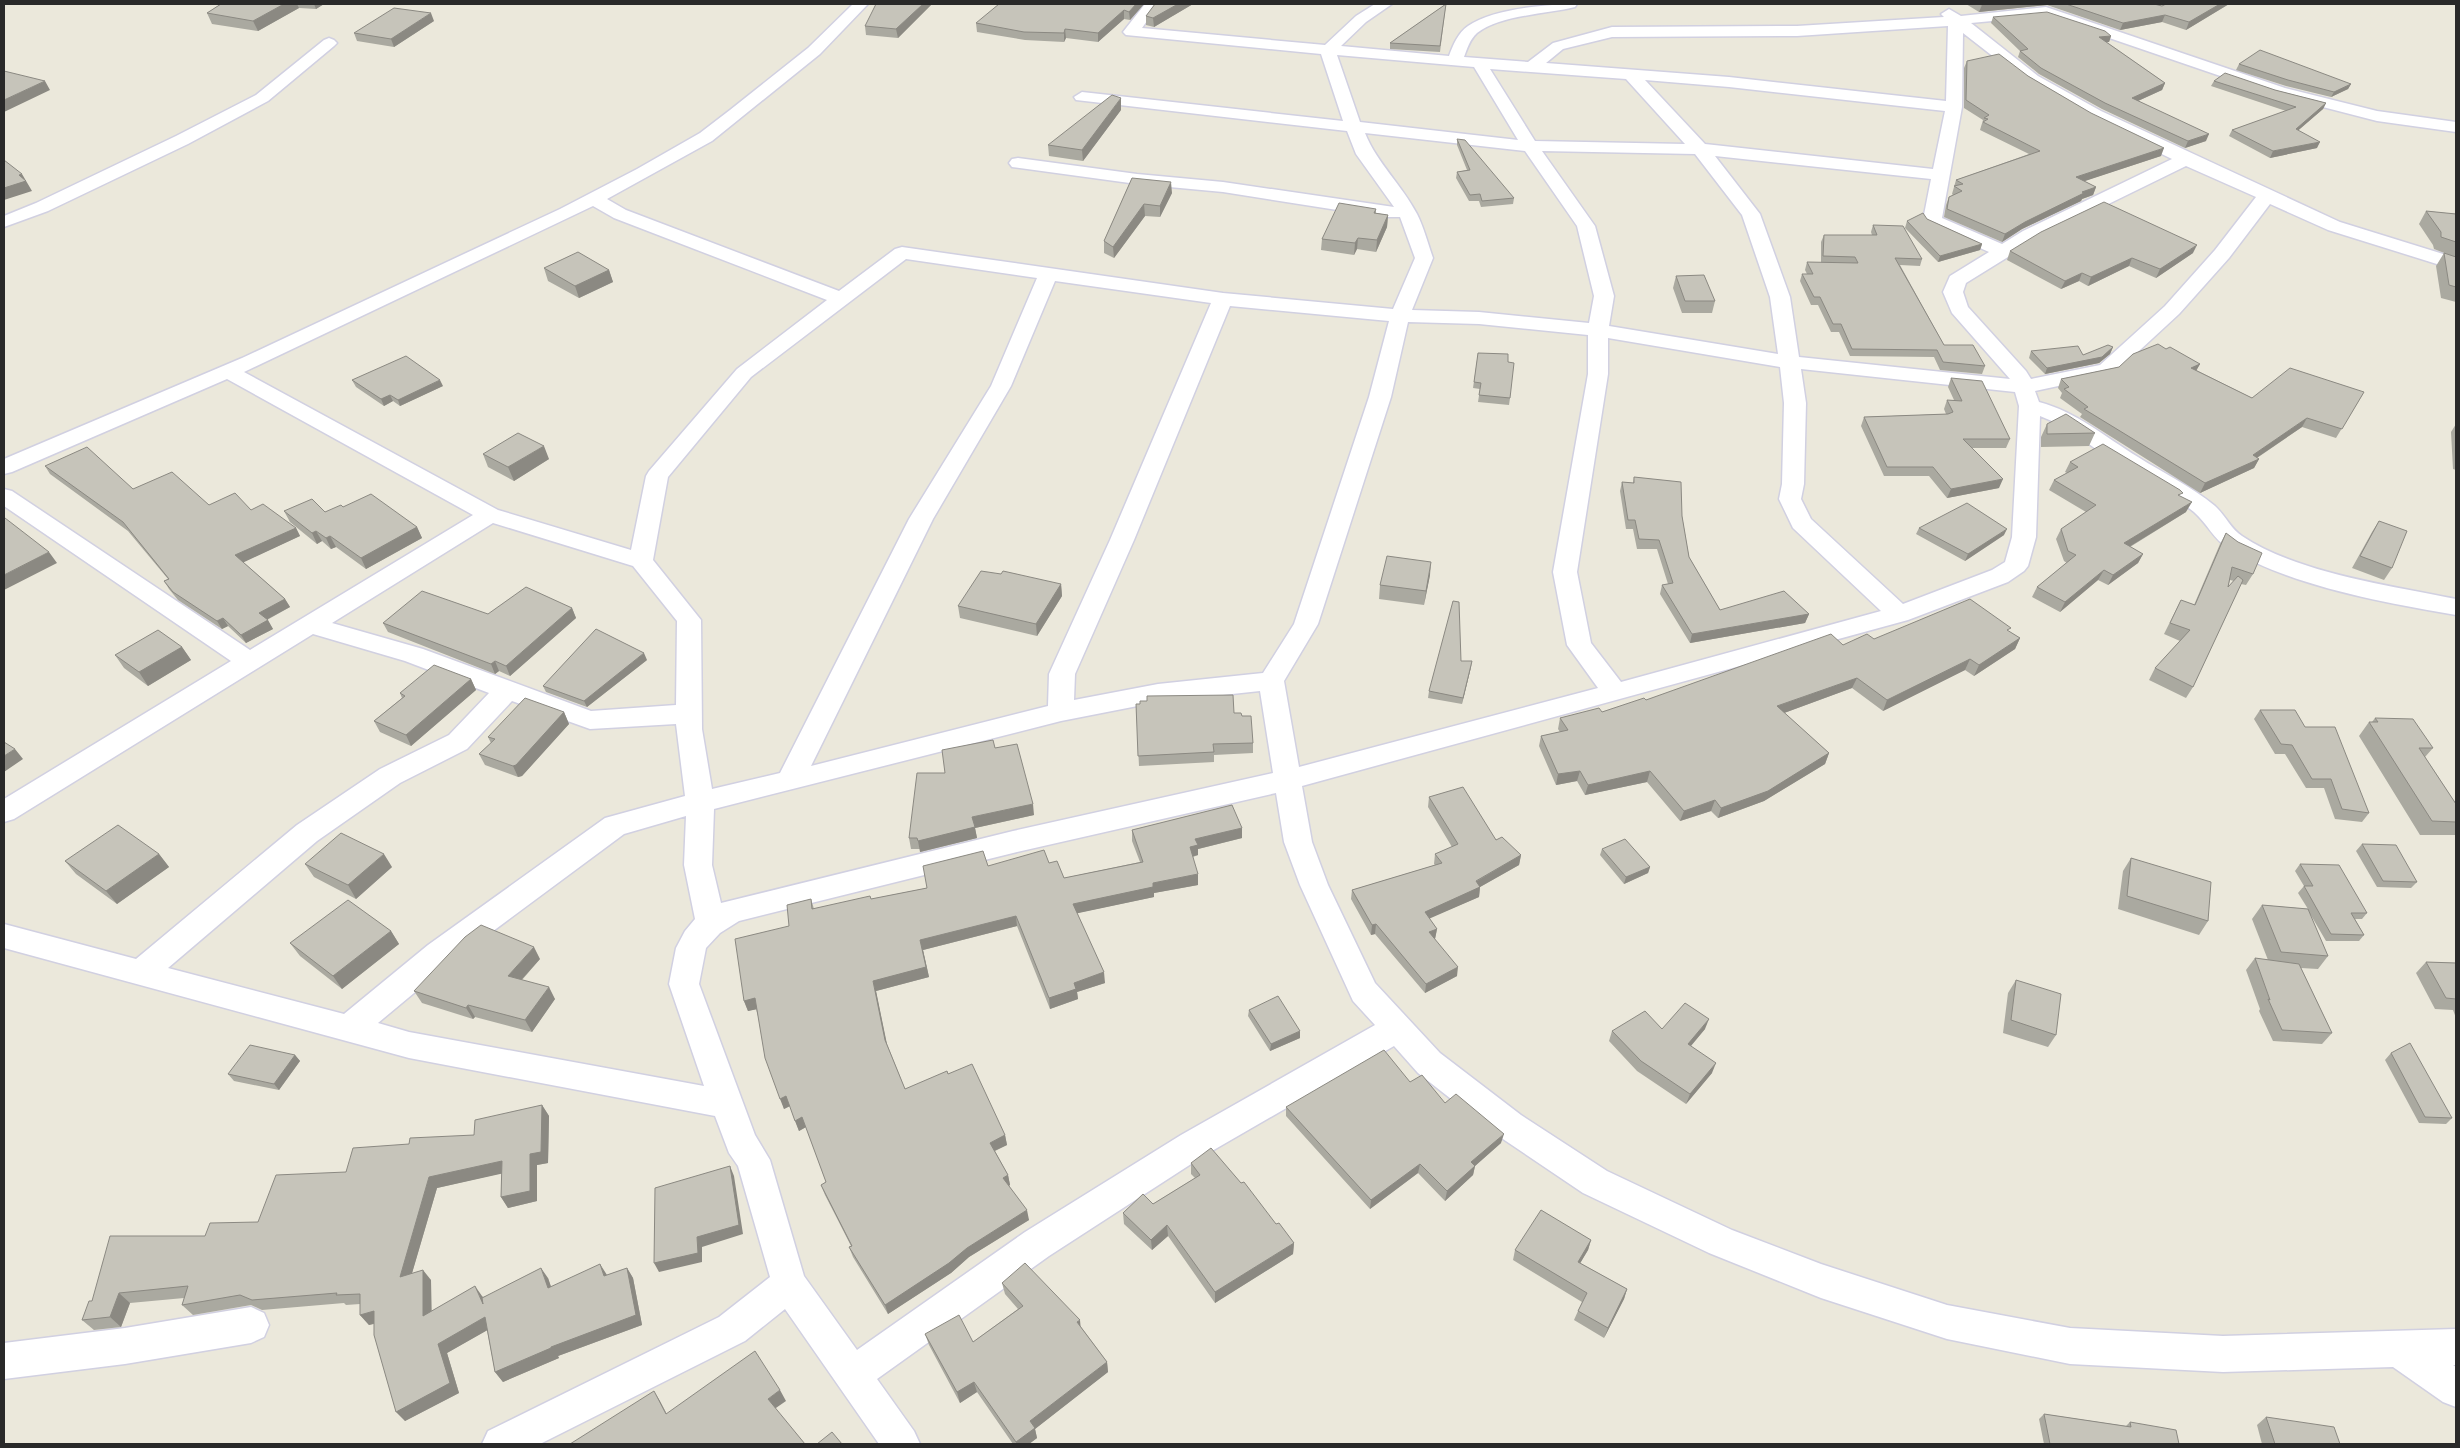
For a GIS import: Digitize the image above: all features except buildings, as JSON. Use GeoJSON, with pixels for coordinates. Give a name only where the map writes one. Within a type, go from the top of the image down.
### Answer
{"type":"FeatureCollection","features":[{"type":"Feature","properties":{"kind":"street"},"geometry":{"type":"LineString","coordinates":[[4,467],[228,371],[594,199],[706,137],[814,51],[862,4]]}},
{"type":"Feature","properties":{"kind":"street"},"geometry":{"type":"LineString","coordinates":[[1152,4],[1131,32],[1455,61],[1729,82],[1954,107]]}},
{"type":"Feature","properties":{"kind":"street"},"geometry":{"type":"LineString","coordinates":[[1328,50],[1362,19],[1385,4]]}},
{"type":"Feature","properties":{"kind":"street"},"geometry":{"type":"LineString","coordinates":[[1455,61],[1463,41],[1473,29],[1529,11],[1570,4]]}},
{"type":"Feature","properties":{"kind":"street"},"geometry":{"type":"LineString","coordinates":[[1936,4],[1988,47],[2038,83],[2095,114],[2186,159],[2334,226],[2456,264]]}},
{"type":"Feature","properties":{"kind":"street"},"geometry":{"type":"LineString","coordinates":[[1531,67],[1558,46],[1612,32],[1796,31],[1956,21],[2013,12],[2046,12],[2279,91],[2377,116],[2456,127]]}},
{"type":"Feature","properties":{"kind":"street"},"geometry":{"type":"LineString","coordinates":[[1956,21],[1954,107],[1939,175],[1932,220],[2001,251]]}},
{"type":"Feature","properties":{"kind":"street"},"geometry":{"type":"LineString","coordinates":[[4,222],[42,207],[182,140],[262,98],[329,43]]}},
{"type":"Feature","properties":{"kind":"street"},"geometry":{"type":"LineString","coordinates":[[1328,50],[1353,126],[1365,154],[1390,186],[1406,212],[1424,258],[1400,316],[1380,397],[1306,624],[1271,681],[1298,842],[1314,885],[1364,992],[1429,1063],[1509,1124],[1595,1182],[1721,1242],[1821,1281],[1938,1319],[2070,1346],[2223,1354],[2456,1346]]}},
{"type":"Feature","properties":{"kind":"street"},"geometry":{"type":"LineString","coordinates":[[1479,63],[1530,146],[1586,226],[1604,296],[1598,330],[1598,374],[1565,572],[1578,645],[1616,693]]}},
{"type":"Feature","properties":{"kind":"street"},"geometry":{"type":"LineString","coordinates":[[1632,75],[1701,149],[1751,214],[1780,297],[1795,403],[1793,484],[1790,499],[1800,523],[1899,614]]}},
{"type":"Feature","properties":{"kind":"street"},"geometry":{"type":"LineString","coordinates":[[1082,96],[1530,146],[1701,149],[1939,175]]}},
{"type":"Feature","properties":{"kind":"street"},"geometry":{"type":"LineString","coordinates":[[901,1444],[789,1284],[753,1160],[740,1143],[684,984],[685,958],[695,936],[710,922],[731,911],[1013,842],[1289,780],[1616,693],[1899,614],[2000,576],[2016,566],[2024,537],[2028,397],[2019,375],[1959,309],[1953,292],[1957,280],[2001,251],[2186,159]]}},
{"type":"Feature","properties":{"kind":"street"},"geometry":{"type":"LineString","coordinates":[[1018,163],[1137,179],[1223,187],[1382,212],[1406,212]]}},
{"type":"Feature","properties":{"kind":"street"},"geometry":{"type":"LineString","coordinates":[[2028,397],[2107,370],[2172,310],[2222,254],[2266,195]]}},
{"type":"Feature","properties":{"kind":"street"},"geometry":{"type":"LineString","coordinates":[[594,199],[620,214],[841,298]]}},
{"type":"Feature","properties":{"kind":"street"},"geometry":{"type":"LineString","coordinates":[[641,561],[657,476],[744,373],[902,253],[1223,298],[1400,316],[1479,318],[1598,330],[1789,362],[2028,397],[2081,428],[2134,464],[2171,484],[2209,513],[2233,542],[2271,559],[2348,585],[2456,607]]}},
{"type":"Feature","properties":{"kind":"street"},"geometry":{"type":"LineString","coordinates":[[790,781],[921,520],[1001,386],[1048,274]]}},
{"type":"Feature","properties":{"kind":"street"},"geometry":{"type":"LineString","coordinates":[[1061,712],[1062,674],[1079,632],[1122,540],[1223,298]]}},
{"type":"Feature","properties":{"kind":"street"},"geometry":{"type":"LineString","coordinates":[[228,371],[490,515],[641,561],[688,620],[689,714],[700,802],[698,865],[710,922]]}},
{"type":"Feature","properties":{"kind":"street"},"geometry":{"type":"LineString","coordinates":[[4,496],[250,662]]}},
{"type":"Feature","properties":{"kind":"street"},"geometry":{"type":"LineString","coordinates":[[4,812],[490,515]]}},
{"type":"Feature","properties":{"kind":"street"},"geometry":{"type":"LineString","coordinates":[[310,626],[414,655],[590,720],[689,714]]}},
{"type":"Feature","properties":{"kind":"street"},"geometry":{"type":"LineString","coordinates":[[349,1030],[439,954],[615,826],[700,802],[1061,712],[1158,693],[1271,681]]}},
{"type":"Feature","properties":{"kind":"street"},"geometry":{"type":"LineString","coordinates":[[141,973],[307,833],[390,776],[458,742],[508,689]]}},
{"type":"Feature","properties":{"kind":"street"},"geometry":{"type":"LineString","coordinates":[[4,936],[409,1045],[727,1104]]}},
{"type":"Feature","properties":{"kind":"street"},"geometry":{"type":"LineString","coordinates":[[852,1375],[1037,1244],[1193,1145],[1398,1028]]}},
{"type":"Feature","properties":{"kind":"street"},"geometry":{"type":"LineString","coordinates":[[501,1444],[732,1329],[789,1284]]}},
{"type":"Feature","properties":{"kind":"street"},"geometry":{"type":"LineString","coordinates":[[4,1361],[125,1346],[250,1325]]}},
{"type":"Feature","properties":{"kind":"street"},"geometry":{"type":"LineString","coordinates":[[2398,1349],[2456,1389]]}}]}
